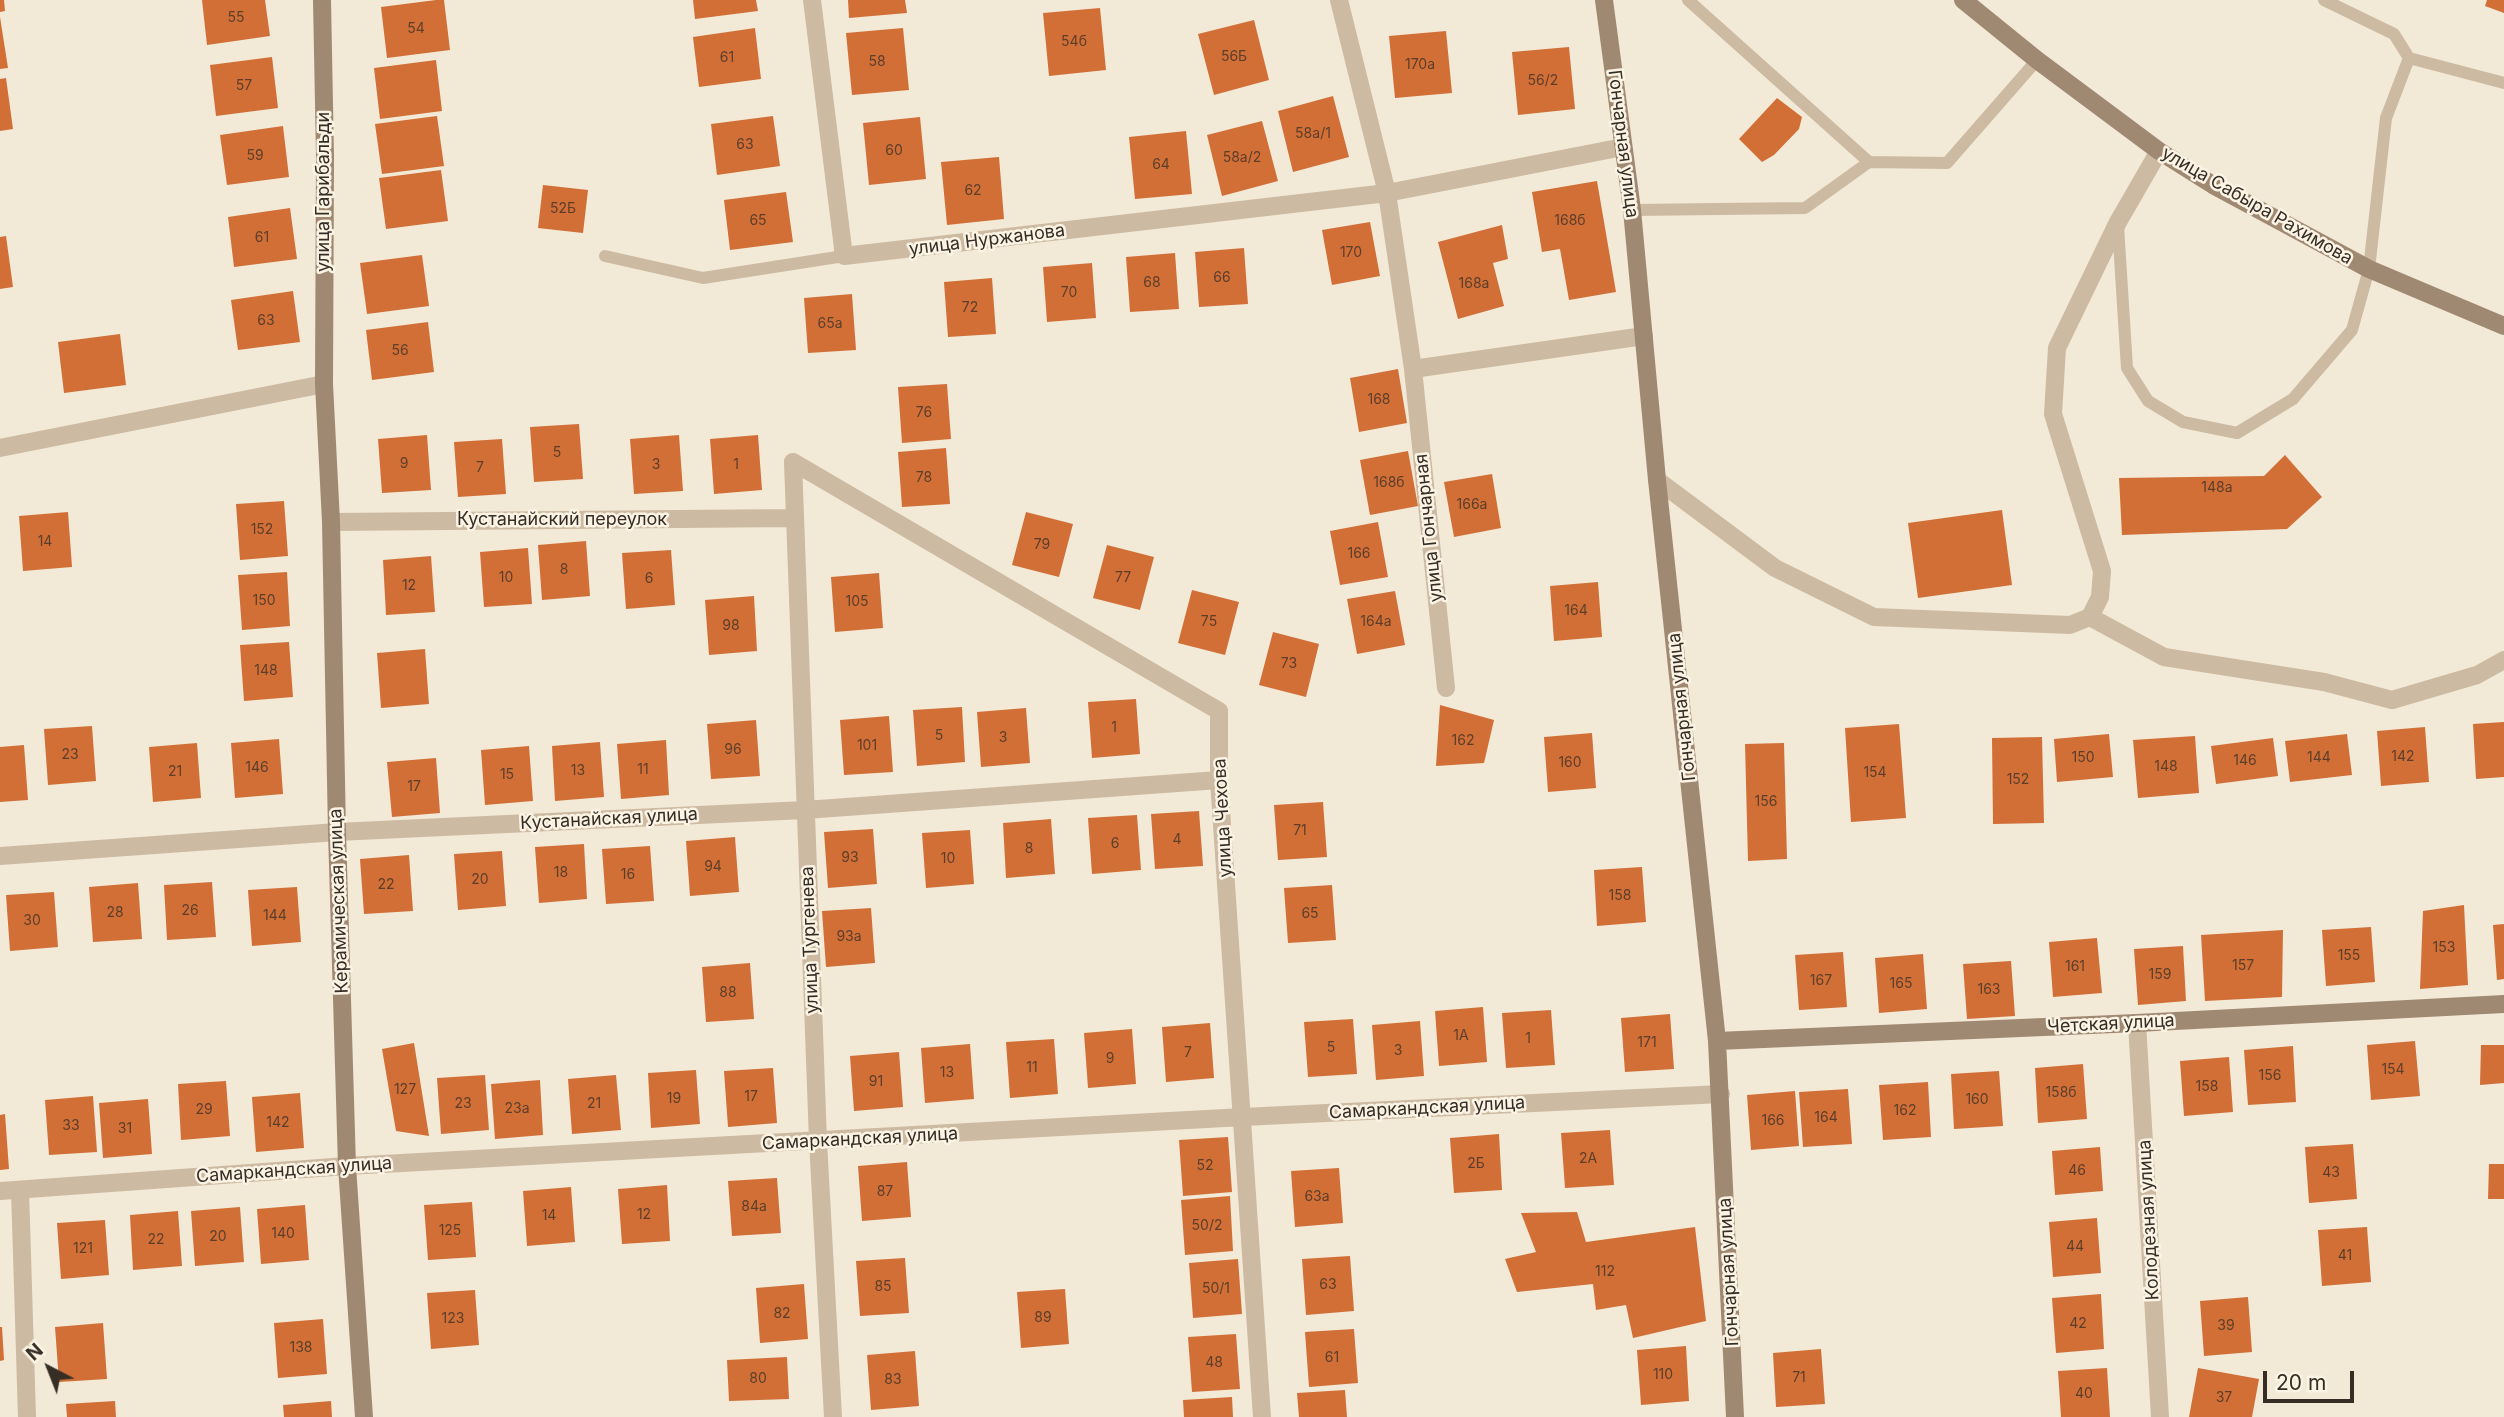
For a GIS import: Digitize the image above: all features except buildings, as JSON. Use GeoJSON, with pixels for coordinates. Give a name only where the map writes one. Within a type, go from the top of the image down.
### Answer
{"type":"FeatureCollection","features":[{"type":"Feature","properties":{"kind":"street","name":"улица Гарибальди"},"geometry":{"type":"LineString","coordinates":[[322,0],[325,156],[324,384]]}},
{"type":"Feature","properties":{"kind":"street"},"geometry":{"type":"LineString","coordinates":[[812,0],[844,256]]}},
{"type":"Feature","properties":{"kind":"street"},"geometry":{"type":"LineString","coordinates":[[1339,0],[1387,194]]}},
{"type":"Feature","properties":{"kind":"street","name":"Гончарная улица"},"geometry":{"type":"LineString","coordinates":[[1604,0],[1632,210],[1657,480],[1717,1041],[1735,1417]]}},
{"type":"Feature","properties":{"kind":"street","name":"улица Сабыра Рахимова"},"geometry":{"type":"LineString","coordinates":[[1963,0],[2037,60],[2160,151],[2213,185],[2368,269],[2504,326]]}},
{"type":"Feature","properties":{"kind":"street","name":"улица Нуржанова"},"geometry":{"type":"LineString","coordinates":[[844,256],[1387,194],[1623,147]]}},
{"type":"Feature","properties":{"kind":"street"},"geometry":{"type":"LineString","coordinates":[[1657,480],[1775,568],[1874,617],[2070,625],[2090,617],[2100,597],[2102,572],[2053,414],[2057,348],[2118,222],[2160,151]]}},
{"type":"Feature","properties":{"kind":"street","name":"улица Гончарная"},"geometry":{"type":"LineString","coordinates":[[1387,194],[1413,369],[1446,688]]}},
{"type":"Feature","properties":{"kind":"street"},"geometry":{"type":"LineString","coordinates":[[1413,369],[1644,336]]}},
{"type":"Feature","properties":{"kind":"street"},"geometry":{"type":"LineString","coordinates":[[0,448],[324,384]]}},
{"type":"Feature","properties":{"kind":"street","name":"Керамическая улица"},"geometry":{"type":"LineString","coordinates":[[324,384],[331,522],[347,1166],[364,1417]]}},
{"type":"Feature","properties":{"kind":"street","name":"улица Тургенева"},"geometry":{"type":"LineString","coordinates":[[793,462],[818,1141],[833,1417]]}},
{"type":"Feature","properties":{"kind":"street","name":"улица Чехова"},"geometry":{"type":"LineString","coordinates":[[793,462],[1219,711],[1219,780],[1262,1417]]}},
{"type":"Feature","properties":{"kind":"street","name":"Кустанайский переулок"},"geometry":{"type":"LineString","coordinates":[[331,522],[793,518]]}},
{"type":"Feature","properties":{"kind":"street"},"geometry":{"type":"LineString","coordinates":[[2090,617],[2164,657],[2324,682],[2392,700],[2477,675],[2504,660]]}},
{"type":"Feature","properties":{"kind":"street","name":"Кустанайская улица"},"geometry":{"type":"LineString","coordinates":[[0,856],[337,832],[805,810],[1219,780]]}},
{"type":"Feature","properties":{"kind":"street","name":"Четская улица"},"geometry":{"type":"LineString","coordinates":[[1717,1041],[2137,1024],[2504,1004]]}},
{"type":"Feature","properties":{"kind":"street","name":"Колодезная улица"},"geometry":{"type":"LineString","coordinates":[[2137,1024],[2160,1417]]}},
{"type":"Feature","properties":{"kind":"street","name":"Самаркандская улица"},"geometry":{"type":"LineString","coordinates":[[0,1191],[347,1166],[1721,1094]]}},
{"type":"Feature","properties":{"kind":"street"},"geometry":{"type":"LineString","coordinates":[[20,1190],[27,1417]]}},
{"type":"Feature","properties":{"kind":"lane"},"geometry":{"type":"LineString","coordinates":[[1688,0],[1869,162]]}},
{"type":"Feature","properties":{"kind":"lane"},"geometry":{"type":"LineString","coordinates":[[2324,0],[2394,34],[2409,58],[2504,83]]}},
{"type":"Feature","properties":{"kind":"lane"},"geometry":{"type":"LineString","coordinates":[[2118,222],[2127,368],[2148,401],[2183,422],[2237,433],[2293,399],[2352,330],[2368,269],[2386,118],[2409,58]]}},
{"type":"Feature","properties":{"kind":"lane"},"geometry":{"type":"LineString","coordinates":[[1632,210],[1805,208],[1869,162],[1947,163],[2037,60]]}},
{"type":"Feature","properties":{"kind":"lane"},"geometry":{"type":"LineString","coordinates":[[605,256],[704,278],[844,256]]}}]}
